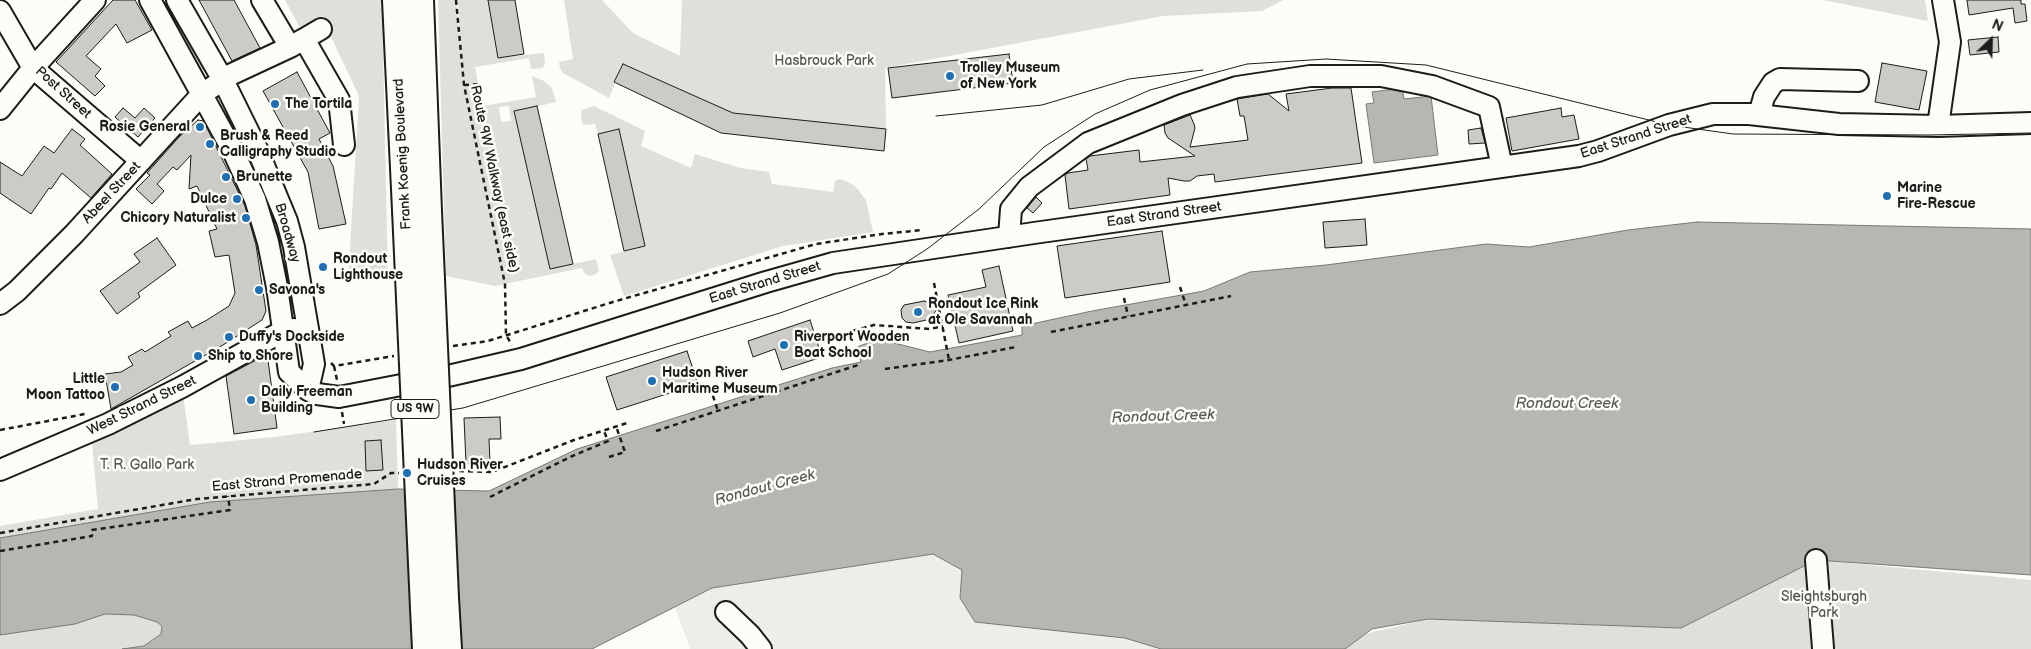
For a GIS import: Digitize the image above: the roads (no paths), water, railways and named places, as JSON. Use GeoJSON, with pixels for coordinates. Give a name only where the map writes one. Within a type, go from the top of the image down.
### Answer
{"type":"FeatureCollection","features":[{"type":"Feature","properties":{"kind":"main road","name":"Frank Koenig Boulevard"},"geometry":{"type":"LineString","coordinates":[[396,0],[417,210],[435,603]]}},
{"type":"Feature","properties":{"kind":"main road","name":"Frank Koenig Boulevard"},"geometry":{"type":"LineString","coordinates":[[417,210],[420,0]]}},
{"type":"Feature","properties":{"kind":"main road","name":"US 9W"},"geometry":{"type":"LineString","coordinates":[[426,649],[435,603]]}},
{"type":"Feature","properties":{"kind":"main road","name":"US 9W"},"geometry":{"type":"LineString","coordinates":[[435,603],[448,649]]}},
{"type":"Feature","properties":{"kind":"street"},"geometry":{"type":"LineString","coordinates":[[0,109],[33,68],[95,0]]}},
{"type":"Feature","properties":{"kind":"street","name":"Broadway"},"geometry":{"type":"LineString","coordinates":[[150,0],[234,153],[255,200],[268,242],[289,372],[308,390]]}},
{"type":"Feature","properties":{"kind":"street","name":"Broadway"},"geometry":{"type":"LineString","coordinates":[[177,0],[223,80],[258,151],[287,221],[294,247],[314,364],[308,390]]}},
{"type":"Feature","properties":{"kind":"street"},"geometry":{"type":"LineString","coordinates":[[262,0],[339,100],[344,145]]}},
{"type":"Feature","properties":{"kind":"street"},"geometry":{"type":"LineString","coordinates":[[1938,126],[1950,42],[1943,0]]}},
{"type":"Feature","properties":{"kind":"street","name":"Post Street"},"geometry":{"type":"LineString","coordinates":[[0,11],[33,68],[141,161]]}},
{"type":"Feature","properties":{"kind":"street","name":"Abeel Street"},"geometry":{"type":"LineString","coordinates":[[0,304],[16,291],[74,234],[202,94],[223,80],[321,29]]}},
{"type":"Feature","properties":{"kind":"street"},"geometry":{"type":"LineString","coordinates":[[1008,237],[1011,209],[1030,186],[1088,143],[1182,105],[1237,87],[1310,76],[1380,76],[1432,86],[1489,107],[1502,167]]}},
{"type":"Feature","properties":{"kind":"street"},"geometry":{"type":"LineString","coordinates":[[1759,115],[1772,83],[1780,79],[1858,81]]}},
{"type":"Feature","properties":{"kind":"street","name":"East Strand Street"},"geometry":{"type":"LineString","coordinates":[[308,390],[317,394],[340,397],[448,376],[521,359],[766,282],[833,263],[1579,156],[1669,125],[1713,114],[1759,115],[1839,124],[1938,126],[2031,123]]}},
{"type":"Feature","properties":{"kind":"street","name":"West Strand Street"},"geometry":{"type":"LineString","coordinates":[[0,470],[108,424],[182,387],[283,331],[308,328]]}},
{"type":"Feature","properties":{"kind":"street"},"geometry":{"type":"LineString","coordinates":[[1816,560],[1822,649],[1836,649]]}},
{"type":"Feature","properties":{"kind":"street"},"geometry":{"type":"LineString","coordinates":[[726,612],[750,635],[761,649]]}},
{"type":"Feature","properties":{"kind":"water"},"geometry":{"type":"Polygon","coordinates":[[[1402,88],[1404,99],[1431,96],[1438,155],[1374,163],[1366,104],[1374,103],[1372,92],[1402,88]]]}},
{"type":"Feature","properties":{"kind":"water","name":"Rondout Creek"},"geometry":{"type":"Polygon","coordinates":[[[1697,222],[2031,229],[2031,575],[1816,560],[1681,628],[1428,619],[1372,629],[1345,649],[1161,649],[1125,638],[975,622],[960,598],[962,570],[933,554],[712,588],[592,649],[122,649],[144,646],[161,634],[162,626],[157,622],[134,615],[105,614],[75,624],[0,635],[0,538],[210,502],[398,489],[489,491],[577,449],[832,368],[861,362],[857,347],[878,339],[930,352],[1022,335],[1022,326],[1092,311],[1204,291],[1250,272],[1326,265],[1486,244],[1529,247],[1628,230],[1697,222]]]}},
{"type":"Feature","properties":{"kind":"tram line"},"geometry":{"type":"LineString","coordinates":[[314,432],[463,408],[780,313],[888,274],[927,249],[979,209],[1044,147],[1095,114],[1150,90],[1247,64],[1326,59],[1426,65],[1669,125],[1733,134],[1929,135],[2031,133]]}},
{"type":"Feature","properties":{"kind":"tram line"},"geometry":{"type":"LineString","coordinates":[[936,116],[1042,105],[1129,79],[1203,70]]}},
{"type":"Feature","properties":{"kind":"place","name":"Trolley Museum of New York"},"geometry":{"type":"Point","coordinates":[950,76]}},
{"type":"Feature","properties":{"kind":"place","name":"The Tortila"},"geometry":{"type":"Point","coordinates":[275,104]}},
{"type":"Feature","properties":{"kind":"place","name":"Rosie General"},"geometry":{"type":"Point","coordinates":[200,127]}},
{"type":"Feature","properties":{"kind":"place","name":"Brush & Reed Calligraphy Studio"},"geometry":{"type":"Point","coordinates":[210,144]}},
{"type":"Feature","properties":{"kind":"place","name":"Brunette"},"geometry":{"type":"Point","coordinates":[226,177]}},
{"type":"Feature","properties":{"kind":"place","name":"Marine Fire-Rescue"},"geometry":{"type":"Point","coordinates":[1887,196]}},
{"type":"Feature","properties":{"kind":"place","name":"Dulce"},"geometry":{"type":"Point","coordinates":[237,199]}},
{"type":"Feature","properties":{"kind":"place","name":"Chicory Naturalist"},"geometry":{"type":"Point","coordinates":[246,218]}},
{"type":"Feature","properties":{"kind":"place","name":"Rondout Lighthouse"},"geometry":{"type":"Point","coordinates":[323,267]}},
{"type":"Feature","properties":{"kind":"place","name":"Savona's"},"geometry":{"type":"Point","coordinates":[259,290]}},
{"type":"Feature","properties":{"kind":"place","name":"Rondout Ice Rink at Ole Savannah"},"geometry":{"type":"Point","coordinates":[918,312]}},
{"type":"Feature","properties":{"kind":"place","name":"Duffy's Dockside"},"geometry":{"type":"Point","coordinates":[229,337]}},
{"type":"Feature","properties":{"kind":"place","name":"Riverport Wooden Boat School"},"geometry":{"type":"Point","coordinates":[784,345]}},
{"type":"Feature","properties":{"kind":"place","name":"Ship to Shore"},"geometry":{"type":"Point","coordinates":[198,356]}},
{"type":"Feature","properties":{"kind":"place","name":"Hudson River Maritime Museum"},"geometry":{"type":"Point","coordinates":[652,381]}},
{"type":"Feature","properties":{"kind":"place","name":"Little Moon Tattoo"},"geometry":{"type":"Point","coordinates":[115,387]}},
{"type":"Feature","properties":{"kind":"place","name":"Daily Freeman Building"},"geometry":{"type":"Point","coordinates":[251,400]}},
{"type":"Feature","properties":{"kind":"place","name":"Hudson River Cruises"},"geometry":{"type":"Point","coordinates":[407,473]}},
{"type":"Feature","properties":{"kind":"park label","name":"Hasbrouck Park"},"geometry":{"type":"Point","coordinates":[824,61]}},
{"type":"Feature","properties":{"kind":"park label","name":"T. R. Gallo Park"},"geometry":{"type":"Point","coordinates":[147,465]}},
{"type":"Feature","properties":{"kind":"park label","name":"Sleightsburgh Park"},"geometry":{"type":"Point","coordinates":[1824,606]}}]}
